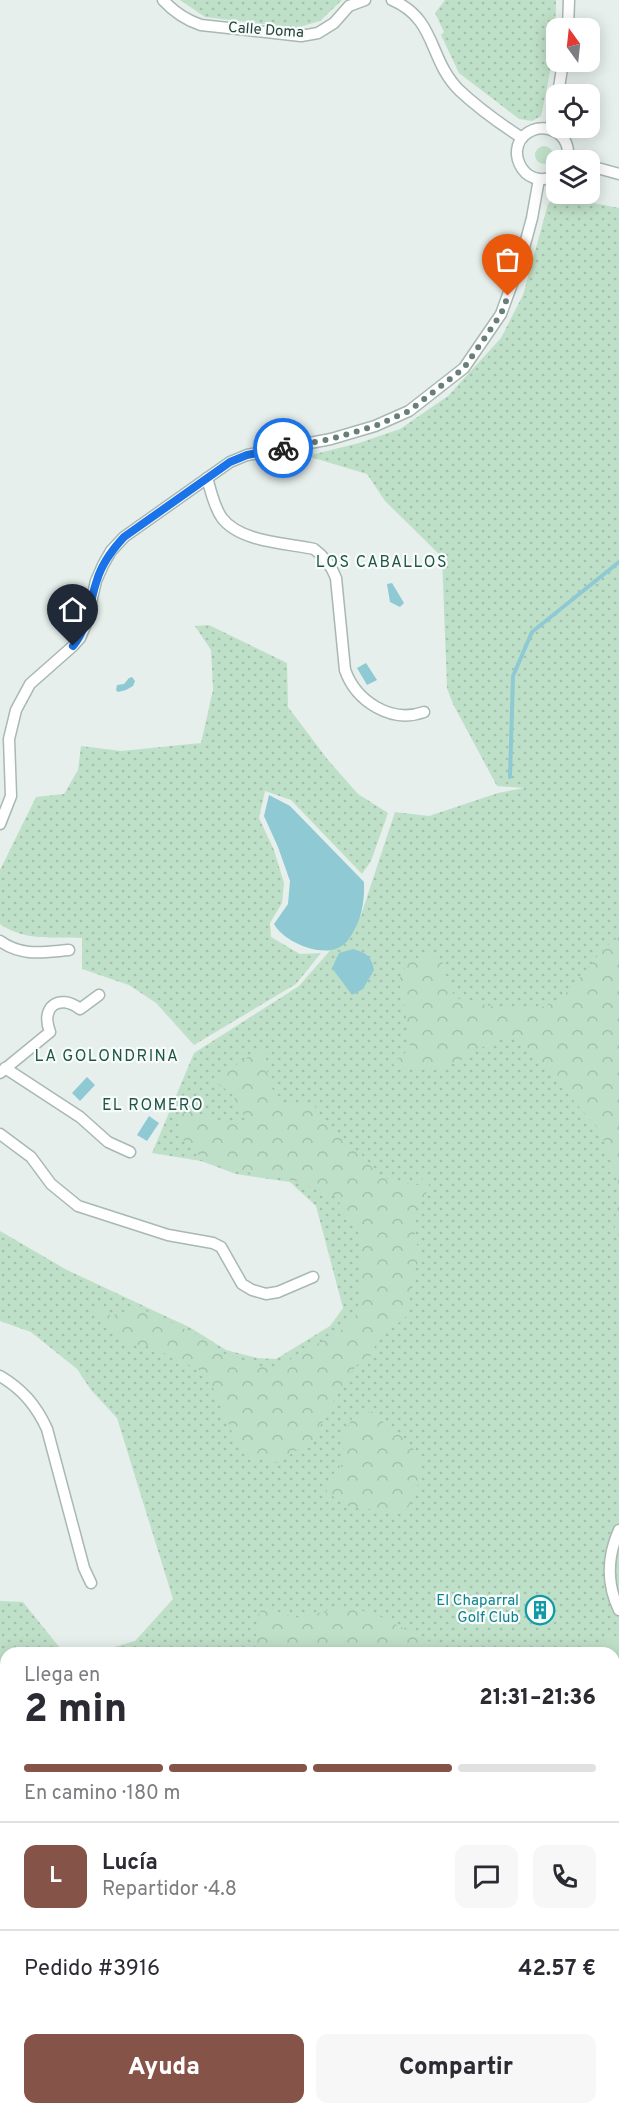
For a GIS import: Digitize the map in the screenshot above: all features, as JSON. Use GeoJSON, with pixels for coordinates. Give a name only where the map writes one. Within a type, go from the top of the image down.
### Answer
{"type":"FeatureCollection","features":[{"type":"Feature","properties":{"kind":"street","name":"Calle Doma"},"geometry":{"type":"LineString","coordinates":[[163,0],[171,9],[201,25],[301,36],[318,33],[334,23],[349,6],[365,0]]}},
{"type":"Feature","properties":{"kind":"street"},"geometry":{"type":"LineString","coordinates":[[392,0],[407,6],[422,21],[441,67],[459,90],[522,138]]}},
{"type":"Feature","properties":{"kind":"street"},"geometry":{"type":"LineString","coordinates":[[568,0],[568,18]]}},
{"type":"Feature","properties":{"kind":"street"},"geometry":{"type":"LineString","coordinates":[[546,129],[535,129],[522,138],[517,155],[524,171],[539,179],[546,179]]}},
{"type":"Feature","properties":{"kind":"street"},"geometry":{"type":"LineString","coordinates":[[600,169],[619,174]]}},
{"type":"Feature","properties":{"kind":"street"},"geometry":{"type":"LineString","coordinates":[[0,824],[11,796],[9,740],[11,724],[30,684],[80,638],[86,624],[96,581],[111,551],[124,537],[230,462],[247,455],[331,439],[375,426],[409,411],[464,368],[501,314],[521,260],[539,179]]}},
{"type":"Feature","properties":{"kind":"street"},"geometry":{"type":"LineString","coordinates":[[207,478],[220,517],[231,528],[242,535],[314,549],[324,556],[336,578],[345,670],[350,683],[360,695],[374,706],[388,712],[415,715],[424,712]]}},
{"type":"Feature","properties":{"kind":"street"},"geometry":{"type":"LineString","coordinates":[[0,942],[13,950],[27,953],[69,950]]}},
{"type":"Feature","properties":{"kind":"street"},"geometry":{"type":"LineString","coordinates":[[99,995],[80,1009],[71,1002],[64,1001],[54,1005],[47,1014],[46,1020],[50,1032],[3,1071],[80,1117],[108,1142],[130,1152]]}},
{"type":"Feature","properties":{"kind":"street"},"geometry":{"type":"LineString","coordinates":[[0,1134],[31,1157],[51,1184],[78,1206],[168,1235],[221,1246],[242,1284],[252,1290],[266,1294],[278,1292],[313,1277]]}},
{"type":"Feature","properties":{"kind":"street"},"geometry":{"type":"LineString","coordinates":[[0,1376],[29,1398],[43,1421],[84,1568],[91,1583]]}},
{"type":"Feature","properties":{"kind":"street"},"geometry":{"type":"LineString","coordinates":[[619,1530],[612,1549],[609,1568],[610,1589],[619,1610]]}},
{"type":"Feature","properties":{"kind":"green space"},"geometry":{"type":"Polygon","coordinates":[[[180,0],[342,0],[320,21],[296,28],[205,17],[180,0]]]}},
{"type":"Feature","properties":{"kind":"green space"},"geometry":{"type":"Polygon","coordinates":[[[445,0],[556,0],[555,18],[546,18],[546,72],[550,72],[541,116],[532,121],[519,119],[459,73],[441,35],[444,32],[435,13],[445,0]]]}},
{"type":"Feature","properties":{"kind":"green space"},"geometry":{"type":"Polygon","coordinates":[[[548,146],[552,150],[546,150],[546,164],[537,162],[535,151],[537,148],[548,146]]]}},
{"type":"Feature","properties":{"kind":"green space","name":"El Chaparral Golf Club"},"geometry":{"type":"Polygon","coordinates":[[[548,204],[598,204],[619,208],[619,1647],[114,1647],[135,1641],[173,1599],[117,1418],[91,1390],[77,1369],[31,1332],[0,1321],[0,1231],[67,1270],[191,1328],[226,1350],[257,1358],[276,1359],[330,1326],[343,1308],[316,1206],[290,1182],[236,1174],[201,1161],[152,1153],[194,1053],[299,986],[361,915],[395,812],[429,816],[498,793],[524,788],[497,786],[453,704],[447,688],[442,557],[385,501],[367,474],[307,456],[359,443],[400,429],[448,396],[501,338],[523,295],[548,204]]]}},
{"type":"Feature","properties":{"kind":"green space"},"geometry":{"type":"Polygon","coordinates":[[[209,625],[287,663],[288,707],[328,760],[358,794],[388,813],[371,861],[362,874],[291,800],[265,791],[259,818],[274,850],[284,883],[282,903],[270,923],[271,937],[300,954],[321,953],[296,984],[194,1045],[156,1003],[129,985],[82,969],[82,938],[29,936],[0,924],[0,870],[36,797],[64,794],[78,770],[81,746],[121,751],[201,743],[213,690],[211,650],[195,626],[209,625]]]}},
{"type":"Feature","properties":{"kind":"green space"},"geometry":{"type":"Polygon","coordinates":[[[619,937],[619,1236],[615,1229],[618,1178],[600,1131],[520,1039],[505,1037],[488,1044],[462,1060],[432,1071],[393,1065],[410,1048],[399,980],[408,961],[430,954],[442,960],[444,972],[455,998],[500,1008],[535,1008],[550,1004],[560,998],[603,950],[619,937]]]}},
{"type":"Feature","properties":{"kind":"green space"},"geometry":{"type":"Polygon","coordinates":[[[264,1045],[269,1083],[281,1103],[315,1106],[320,1120],[366,1159],[375,1172],[389,1179],[422,1186],[423,1170],[431,1177],[427,1192],[414,1215],[413,1226],[417,1245],[422,1252],[412,1280],[408,1315],[391,1329],[375,1336],[375,1346],[369,1359],[358,1364],[347,1377],[312,1441],[276,1463],[248,1456],[235,1439],[207,1374],[152,1347],[127,1343],[93,1315],[93,1310],[101,1309],[111,1316],[132,1309],[150,1312],[203,1338],[223,1354],[272,1370],[340,1331],[358,1313],[362,1239],[335,1196],[291,1179],[237,1171],[202,1158],[178,1135],[183,1108],[219,1121],[247,1121],[232,1094],[212,1079],[264,1045]]]}},
{"type":"Feature","properties":{"kind":"green space"},"geometry":{"type":"Polygon","coordinates":[[[376,1411],[388,1430],[399,1434],[412,1446],[419,1461],[419,1482],[408,1508],[401,1514],[347,1506],[327,1492],[326,1482],[344,1462],[344,1434],[354,1415],[376,1411]]]}},
{"type":"Feature","properties":{"kind":"green space"},"geometry":{"type":"Polygon","coordinates":[[[0,1601],[23,1602],[59,1647],[0,1647],[0,1601]]]}},
{"type":"Feature","properties":{"kind":"green space"},"geometry":{"type":"Polygon","coordinates":[[[341,1607],[373,1613],[440,1647],[255,1647],[257,1616],[263,1608],[299,1618],[341,1607]]]}},
{"type":"Feature","properties":{"kind":"green space"},"geometry":{"type":"Polygon","coordinates":[[[614,1635],[619,1647],[588,1647],[614,1635]]]}},
{"type":"Feature","properties":{"kind":"water"},"geometry":{"type":"Polygon","coordinates":[[[392,583],[404,603],[400,607],[390,602],[387,584],[392,583]]]}},
{"type":"Feature","properties":{"kind":"water"},"geometry":{"type":"Polygon","coordinates":[[[366,663],[377,680],[367,685],[357,668],[366,663]]]}},
{"type":"Feature","properties":{"kind":"water"},"geometry":{"type":"Polygon","coordinates":[[[132,677],[135,681],[133,686],[118,692],[116,690],[117,685],[124,684],[132,677]]]}},
{"type":"Feature","properties":{"kind":"water"},"geometry":{"type":"Polygon","coordinates":[[[269,795],[290,806],[364,882],[363,905],[359,919],[348,940],[341,947],[331,950],[309,948],[288,938],[274,924],[288,904],[290,881],[264,816],[269,795]]]}},
{"type":"Feature","properties":{"kind":"water"},"geometry":{"type":"Polygon","coordinates":[[[353,949],[368,956],[374,970],[363,989],[352,995],[332,968],[339,953],[353,949]]]}},
{"type":"Feature","properties":{"kind":"water"},"geometry":{"type":"Polygon","coordinates":[[[87,1077],[95,1085],[80,1101],[72,1093],[87,1077]]]}},
{"type":"Feature","properties":{"kind":"water"},"geometry":{"type":"Polygon","coordinates":[[[149,1116],[159,1123],[147,1141],[137,1135],[149,1116]]]}},
{"type":"Feature","properties":{"kind":"waterway"},"geometry":{"type":"LineString","coordinates":[[510,777],[513,676],[532,632],[619,562]]}},
{"type":"Feature","properties":{"kind":"way so far"},"geometry":{"type":"LineString","coordinates":[[283,448],[331,439],[375,426],[409,411],[464,368],[501,314],[508,296]]}},
{"type":"Feature","properties":{"kind":"place","name":"El Chaparral Golf Club"},"geometry":{"type":"Point","coordinates":[540,1610]}},
{"type":"Feature","properties":{"kind":"district","name":"LOS CABALLOS"},"geometry":{"type":"Point","coordinates":[382,563]}},
{"type":"Feature","properties":{"kind":"district","name":"LA GOLONDRINA"},"geometry":{"type":"Point","coordinates":[107,1057]}},
{"type":"Feature","properties":{"kind":"district","name":"EL ROMERO"},"geometry":{"type":"Point","coordinates":[153,1106]}},
{"type":"Feature","properties":{"kind":"route"},"geometry":{"type":"LineString","coordinates":[[73,646],[80,638],[86,624],[96,581],[103,565],[111,551],[124,537],[230,462],[247,455],[283,448]]}}]}
